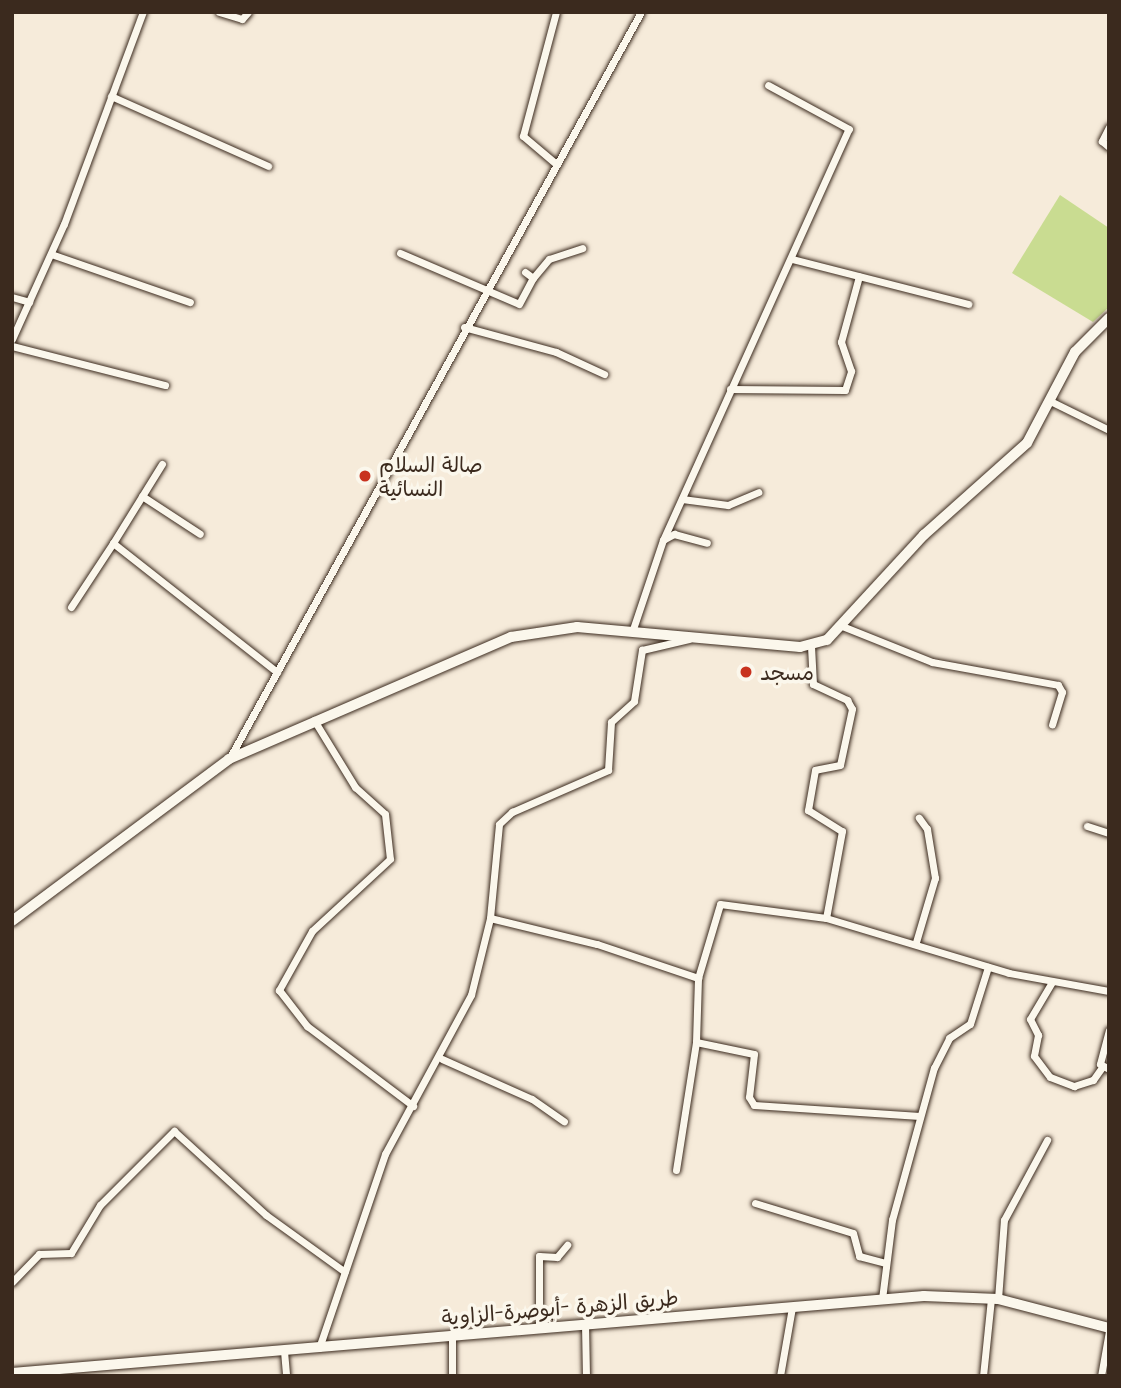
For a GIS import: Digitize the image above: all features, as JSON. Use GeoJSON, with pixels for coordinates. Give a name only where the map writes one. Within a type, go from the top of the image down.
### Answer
{"type":"FeatureCollection","features":[{"type":"Feature","properties":{"kind":"main road"},"geometry":{"type":"LineString","coordinates":[[12,921],[229,759],[313,719],[518,635],[565,627],[811,646],[842,626],[924,535],[1027,443],[1075,352],[1109,318]]}},
{"type":"Feature","properties":{"kind":"main road","name":"طريق الزهرة -أبوصرة-الزاوية"},"geometry":{"type":"LineString","coordinates":[[12,1373],[882,1299],[995,1299],[1109,1330]]}},
{"type":"Feature","properties":{"kind":"street"},"geometry":{"type":"LineString","coordinates":[[12,339],[51,254],[143,12]]}},
{"type":"Feature","properties":{"kind":"street"},"geometry":{"type":"LineString","coordinates":[[219,12],[242,19],[248,12]]}},
{"type":"Feature","properties":{"kind":"street"},"geometry":{"type":"LineString","coordinates":[[555,163],[523,136],[556,12]]}},
{"type":"Feature","properties":{"kind":"street"},"geometry":{"type":"LineString","coordinates":[[229,759],[464,327],[641,12]]}},
{"type":"Feature","properties":{"kind":"street"},"geometry":{"type":"LineString","coordinates":[[632,632],[663,541],[730,389],[792,259],[849,127],[768,85]]}},
{"type":"Feature","properties":{"kind":"street"},"geometry":{"type":"LineString","coordinates":[[111,96],[268,166]]}},
{"type":"Feature","properties":{"kind":"street"},"geometry":{"type":"LineString","coordinates":[[1109,127],[1102,141],[1109,147]]}},
{"type":"Feature","properties":{"kind":"street"},"geometry":{"type":"LineString","coordinates":[[400,253],[519,304],[533,278],[549,259],[582,248]]}},
{"type":"Feature","properties":{"kind":"street"},"geometry":{"type":"LineString","coordinates":[[51,254],[190,302]]}},
{"type":"Feature","properties":{"kind":"street"},"geometry":{"type":"LineString","coordinates":[[792,259],[968,304]]}},
{"type":"Feature","properties":{"kind":"street"},"geometry":{"type":"LineString","coordinates":[[524,272],[533,278]]}},
{"type":"Feature","properties":{"kind":"street"},"geometry":{"type":"LineString","coordinates":[[730,389],[845,390],[851,371],[841,342],[859,276]]}},
{"type":"Feature","properties":{"kind":"street"},"geometry":{"type":"LineString","coordinates":[[12,297],[29,302]]}},
{"type":"Feature","properties":{"kind":"street"},"geometry":{"type":"LineString","coordinates":[[464,327],[593,364],[604,374]]}},
{"type":"Feature","properties":{"kind":"street"},"geometry":{"type":"LineString","coordinates":[[12,346],[165,385]]}},
{"type":"Feature","properties":{"kind":"street"},"geometry":{"type":"LineString","coordinates":[[1050,401],[1109,430]]}},
{"type":"Feature","properties":{"kind":"street"},"geometry":{"type":"LineString","coordinates":[[71,607],[162,464]]}},
{"type":"Feature","properties":{"kind":"street"},"geometry":{"type":"LineString","coordinates":[[682,499],[736,505],[758,492]]}},
{"type":"Feature","properties":{"kind":"street"},"geometry":{"type":"LineString","coordinates":[[142,496],[200,534]]}},
{"type":"Feature","properties":{"kind":"street"},"geometry":{"type":"LineString","coordinates":[[663,541],[674,534],[707,543]]}},
{"type":"Feature","properties":{"kind":"street"},"geometry":{"type":"LineString","coordinates":[[113,543],[277,672]]}},
{"type":"Feature","properties":{"kind":"street"},"geometry":{"type":"LineString","coordinates":[[842,626],[932,662],[1058,685],[1062,692],[1052,725]]}},
{"type":"Feature","properties":{"kind":"street"},"geometry":{"type":"LineString","coordinates":[[319,1348],[385,1153],[442,1059],[471,995],[490,918],[503,817],[608,770],[609,728],[634,701],[642,650],[693,637]]}},
{"type":"Feature","properties":{"kind":"street"},"geometry":{"type":"LineString","coordinates":[[811,646],[813,684],[847,699],[852,709],[840,765],[816,770],[808,810],[842,831],[826,918]]}},
{"type":"Feature","properties":{"kind":"street"},"geometry":{"type":"LineString","coordinates":[[313,719],[355,787],[385,814],[390,859],[312,931],[279,989],[307,1026],[413,1106]]}},
{"type":"Feature","properties":{"kind":"street"},"geometry":{"type":"LineString","coordinates":[[916,942],[935,878],[927,829],[919,818]]}},
{"type":"Feature","properties":{"kind":"street"},"geometry":{"type":"LineString","coordinates":[[1087,826],[1109,833]]}},
{"type":"Feature","properties":{"kind":"street"},"geometry":{"type":"LineString","coordinates":[[676,1170],[696,1042],[698,978],[720,904],[826,918],[916,942],[988,967],[1052,982],[1109,991]]}},
{"type":"Feature","properties":{"kind":"street"},"geometry":{"type":"LineString","coordinates":[[490,918],[597,943],[698,978]]}},
{"type":"Feature","properties":{"kind":"street"},"geometry":{"type":"LineString","coordinates":[[882,1299],[885,1263],[920,1116],[938,1058],[949,1038],[970,1024],[988,967]]}},
{"type":"Feature","properties":{"kind":"street"},"geometry":{"type":"LineString","coordinates":[[1052,982],[1030,1019],[1038,1035],[1034,1056],[1050,1077],[1074,1086],[1093,1080],[1105,1068],[1109,1030]]}},
{"type":"Feature","properties":{"kind":"street"},"geometry":{"type":"LineString","coordinates":[[696,1042],[754,1054],[749,1097],[754,1105],[920,1116]]}},
{"type":"Feature","properties":{"kind":"street"},"geometry":{"type":"LineString","coordinates":[[442,1059],[532,1099],[564,1121]]}},
{"type":"Feature","properties":{"kind":"street"},"geometry":{"type":"LineString","coordinates":[[12,1282],[38,1254],[71,1253],[100,1205],[174,1131],[266,1214],[345,1272]]}},
{"type":"Feature","properties":{"kind":"street"},"geometry":{"type":"LineString","coordinates":[[983,1376],[1004,1220],[1047,1140]]}},
{"type":"Feature","properties":{"kind":"street"},"geometry":{"type":"LineString","coordinates":[[755,1203],[853,1233],[859,1256],[885,1263]]}},
{"type":"Feature","properties":{"kind":"street"},"geometry":{"type":"LineString","coordinates":[[539,1327],[539,1255],[557,1257],[567,1245]]}},
{"type":"Feature","properties":{"kind":"street"},"geometry":{"type":"LineString","coordinates":[[780,1376],[792,1307]]}},
{"type":"Feature","properties":{"kind":"street"},"geometry":{"type":"LineString","coordinates":[[585,1324],[586,1376]]}},
{"type":"Feature","properties":{"kind":"street"},"geometry":{"type":"LineString","coordinates":[[1101,1376],[1109,1330]]}},
{"type":"Feature","properties":{"kind":"street"},"geometry":{"type":"LineString","coordinates":[[452,1336],[452,1376]]}},
{"type":"Feature","properties":{"kind":"street"},"geometry":{"type":"LineString","coordinates":[[284,1351],[286,1376]]}},
{"type":"Feature","properties":{"kind":"green space"},"geometry":{"type":"Polygon","coordinates":[[[1060,195],[1109,228],[1109,307],[1093,322],[1012,273],[1060,195]]]}},
{"type":"Feature","properties":{"kind":"place","name":"صالة السلام النسائية"},"geometry":{"type":"Point","coordinates":[365,476]}},
{"type":"Feature","properties":{"kind":"place","name":"مسجد"},"geometry":{"type":"Point","coordinates":[746,672]}}]}
